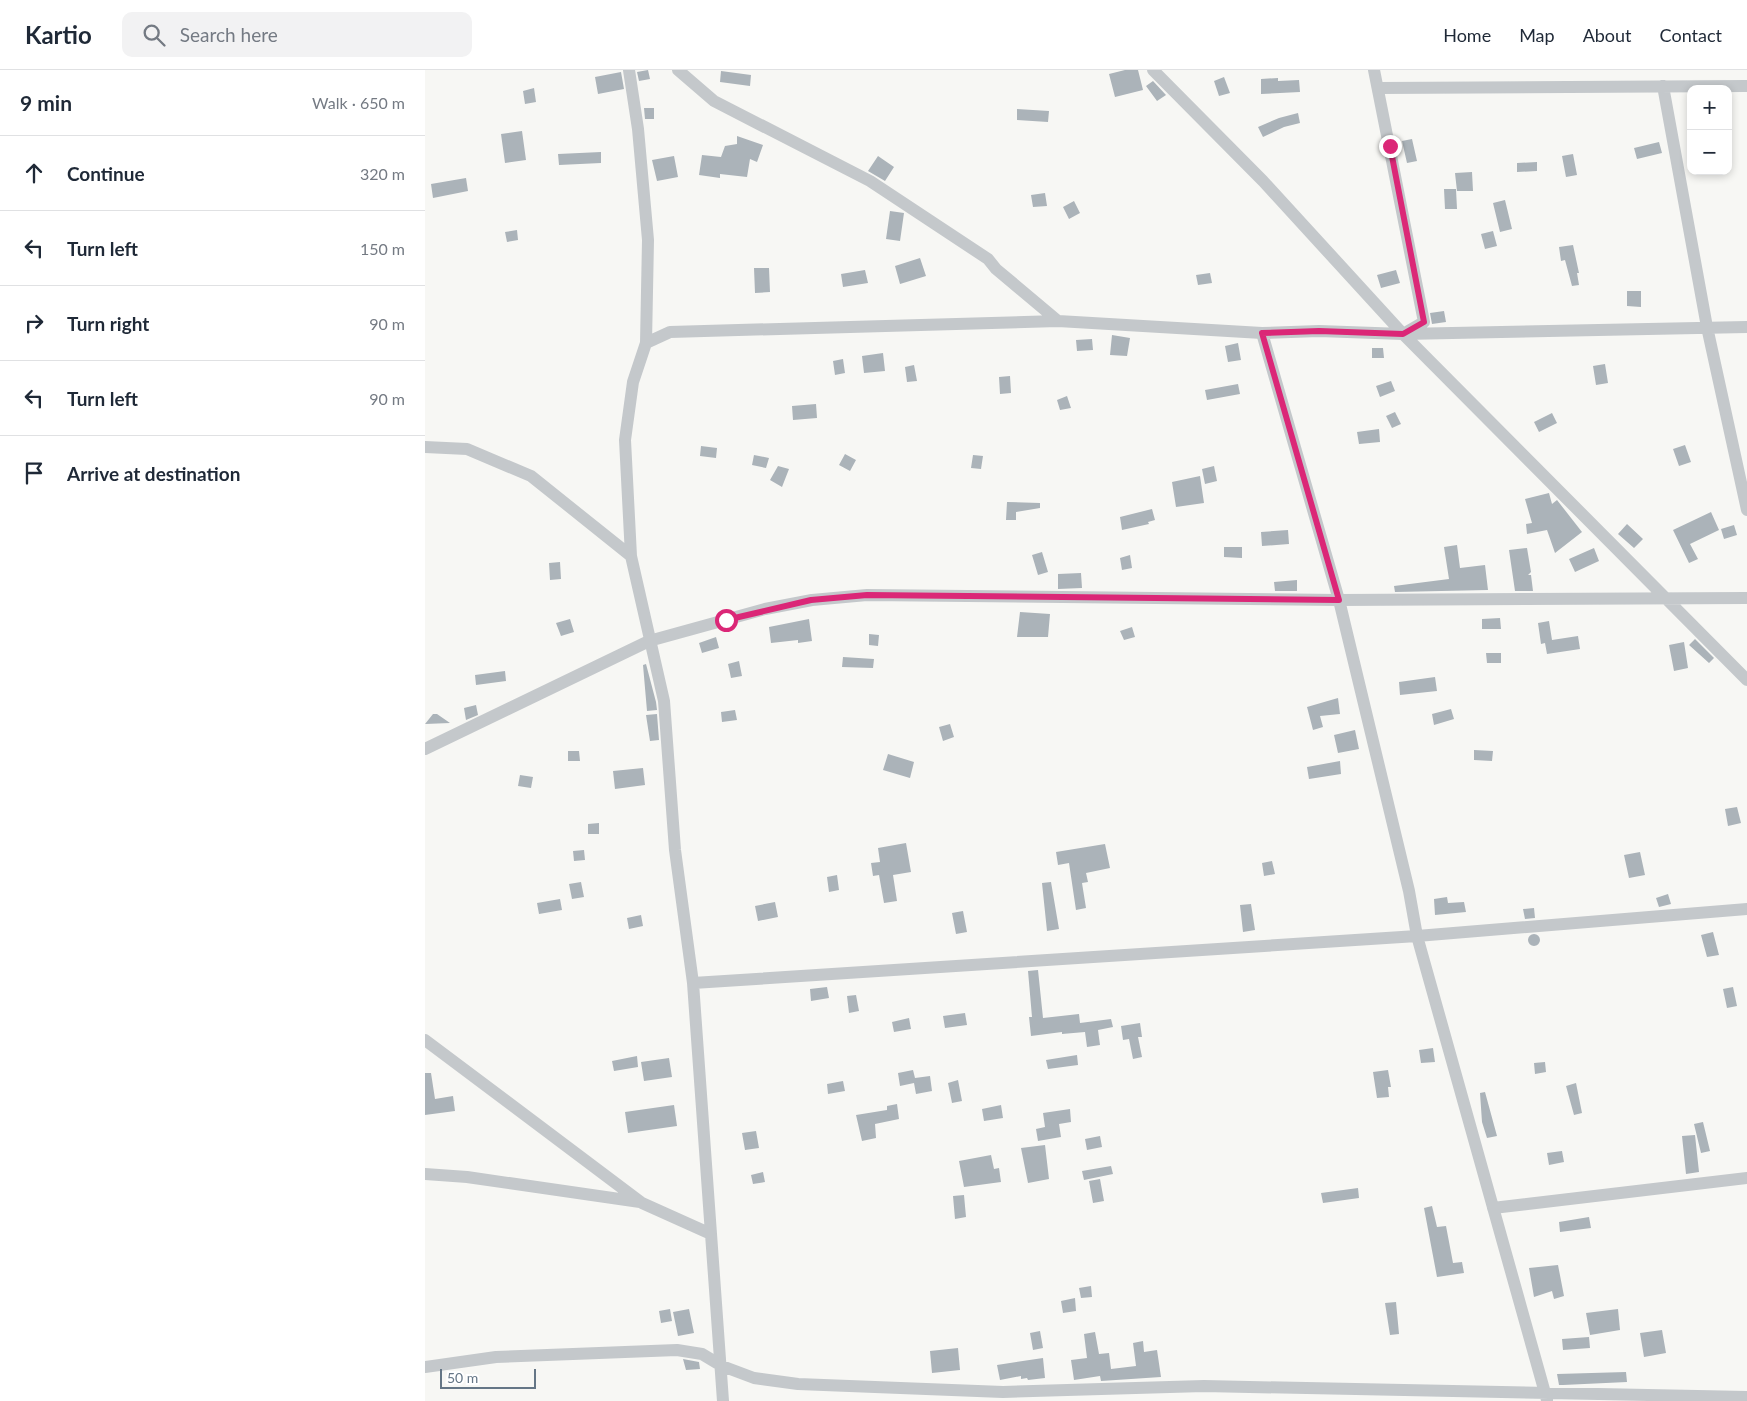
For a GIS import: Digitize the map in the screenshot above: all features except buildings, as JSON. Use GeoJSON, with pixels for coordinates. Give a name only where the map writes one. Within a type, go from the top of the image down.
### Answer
{"type":"FeatureCollection","features":[{"type":"Feature","properties":{"kind":"street"},"geometry":{"type":"LineString","coordinates":[[629,70],[638,129],[649,240],[646,343],[633,382],[625,440],[631,556],[664,701],[675,850],[693,983],[722,1366],[723,1401]]}},
{"type":"Feature","properties":{"kind":"street"},"geometry":{"type":"LineString","coordinates":[[678,70],[713,101],[870,181],[981,253],[1058,321]]}},
{"type":"Feature","properties":{"kind":"street"},"geometry":{"type":"LineString","coordinates":[[1153,70],[1263,181],[1403,334],[1747,680]]}},
{"type":"Feature","properties":{"kind":"street"},"geometry":{"type":"LineString","coordinates":[[1374,70],[1424,322],[1403,334]]}},
{"type":"Feature","properties":{"kind":"street"},"geometry":{"type":"LineString","coordinates":[[1663,86],[1707,328],[1747,510]]}},
{"type":"Feature","properties":{"kind":"street"},"geometry":{"type":"LineString","coordinates":[[1379,88],[1747,86]]}},
{"type":"Feature","properties":{"kind":"street"},"geometry":{"type":"LineString","coordinates":[[646,343],[670,332],[1058,321],[1262,333],[1319,331],[1403,334],[1747,326]]}},
{"type":"Feature","properties":{"kind":"street"},"geometry":{"type":"LineString","coordinates":[[1262,333],[1339,600],[1409,891],[1417,936],[1547,1397]]}},
{"type":"Feature","properties":{"kind":"street"},"geometry":{"type":"LineString","coordinates":[[425,447],[467,449],[531,476],[631,556]]}},
{"type":"Feature","properties":{"kind":"street"},"geometry":{"type":"LineString","coordinates":[[425,749],[649,641],[765,609],[811,600],[867,595],[1339,600],[1747,598]]}},
{"type":"Feature","properties":{"kind":"street"},"geometry":{"type":"LineString","coordinates":[[693,983],[1417,936],[1747,909]]}},
{"type":"Feature","properties":{"kind":"street"},"geometry":{"type":"LineString","coordinates":[[425,1040],[642,1203],[711,1234]]}},
{"type":"Feature","properties":{"kind":"street"},"geometry":{"type":"LineString","coordinates":[[425,1174],[467,1177],[642,1203]]}},
{"type":"Feature","properties":{"kind":"street"},"geometry":{"type":"LineString","coordinates":[[1493,1208],[1747,1178]]}},
{"type":"Feature","properties":{"kind":"street"},"geometry":{"type":"LineString","coordinates":[[425,1367],[496,1357],[677,1350],[702,1354],[722,1366],[754,1378],[798,1384],[1003,1392],[1204,1386],[1547,1397],[1747,1398]]}},
{"type":"Feature","properties":{"kind":"route"},"geometry":{"type":"LineString","coordinates":[[726,620],[765,609],[811,600],[867,595],[1339,600],[1262,333],[1319,331],[1403,334],[1424,322],[1390,146]]}}]}
